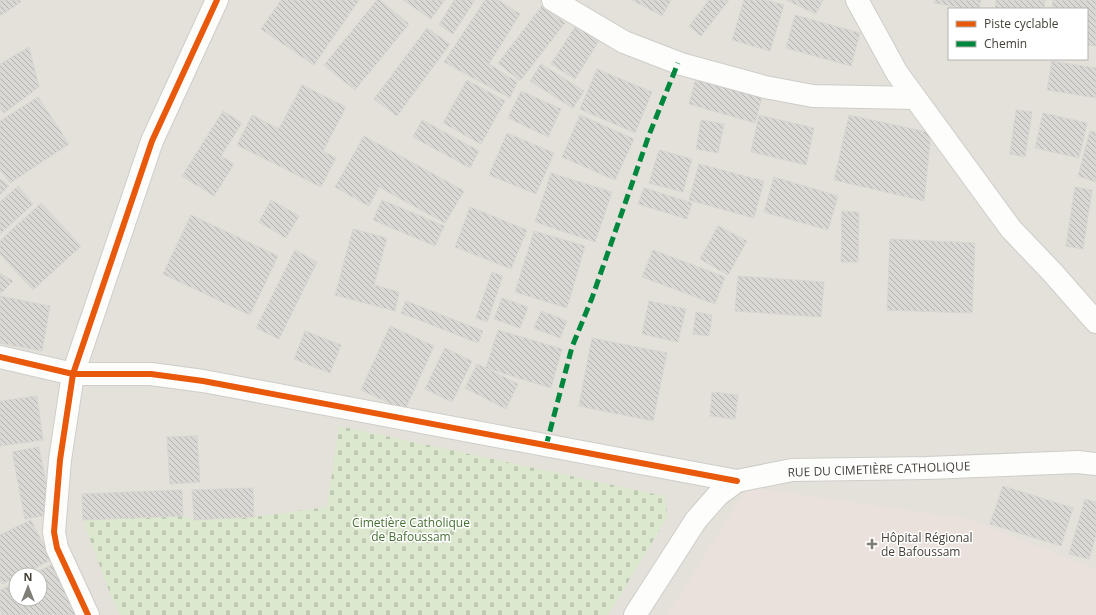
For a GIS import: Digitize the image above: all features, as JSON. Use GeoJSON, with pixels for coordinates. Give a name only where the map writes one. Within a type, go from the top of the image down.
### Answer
{"type":"FeatureCollection","features":[{"type":"Feature","properties":{"kind":"street"},"geometry":{"type":"LineString","coordinates":[[88,615],[57,548],[54,532],[60,460],[73,374],[152,141],[217,0]]}},
{"type":"Feature","properties":{"kind":"street"},"geometry":{"type":"LineString","coordinates":[[553,0],[624,42],[681,64],[765,87],[814,96],[915,98]]}},
{"type":"Feature","properties":{"kind":"street"},"geometry":{"type":"LineString","coordinates":[[857,0],[897,73],[1011,229],[1052,272],[1096,322]]}},
{"type":"Feature","properties":{"kind":"street"},"geometry":{"type":"LineString","coordinates":[[0,357],[73,374],[151,374],[189,379],[737,481]]}},
{"type":"Feature","properties":{"kind":"street","name":"RUE DU CIMETIÈRE CATHOLIQUE"},"geometry":{"type":"LineString","coordinates":[[635,615],[696,520],[718,495],[737,481],[792,470],[927,468],[1078,462],[1096,464]]}},
{"type":"Feature","properties":{"kind":"shaded area"},"geometry":{"type":"Polygon","coordinates":[[[0,0],[1096,0],[1096,615],[0,615],[0,0]]]}},
{"type":"Feature","properties":{"kind":"shaded area","name":"Hôpital Régional de Bafoussam"},"geometry":{"type":"Polygon","coordinates":[[[748,487],[969,519],[1096,570],[1096,615],[667,615],[748,487]]]}},
{"type":"Feature","properties":{"kind":"green space","name":"Cimetière Catholique de Bafoussam"},"geometry":{"type":"Polygon","coordinates":[[[339,426],[664,496],[668,516],[608,615],[120,615],[108,588],[83,520],[183,516],[194,520],[254,517],[327,507],[339,426]]]}},
{"type":"Feature","properties":{"kind":"building"},"geometry":{"type":"Polygon","coordinates":[[[0,0],[19,0],[21,2],[0,16],[0,0]]]}},
{"type":"Feature","properties":{"kind":"building"},"geometry":{"type":"Polygon","coordinates":[[[281,0],[359,0],[314,65],[261,29],[281,0]]]}},
{"type":"Feature","properties":{"kind":"building"},"geometry":{"type":"Polygon","coordinates":[[[377,0],[380,0],[409,24],[355,90],[324,65],[377,0]]]}},
{"type":"Feature","properties":{"kind":"building"},"geometry":{"type":"Polygon","coordinates":[[[403,0],[445,0],[431,19],[403,0]]]}},
{"type":"Feature","properties":{"kind":"building"},"geometry":{"type":"Polygon","coordinates":[[[454,0],[475,0],[453,34],[439,25],[454,0]]]}},
{"type":"Feature","properties":{"kind":"building"},"geometry":{"type":"Polygon","coordinates":[[[485,0],[498,0],[520,14],[489,64],[517,82],[510,98],[444,62],[485,0]]]}},
{"type":"Feature","properties":{"kind":"building"},"geometry":{"type":"Polygon","coordinates":[[[632,0],[671,0],[662,16],[632,0]]]}},
{"type":"Feature","properties":{"kind":"building"},"geometry":{"type":"Polygon","coordinates":[[[709,0],[729,0],[701,36],[689,26],[709,0]]]}},
{"type":"Feature","properties":{"kind":"building"},"geometry":{"type":"Polygon","coordinates":[[[744,0],[766,0],[784,5],[770,51],[732,40],[744,0]]]}},
{"type":"Feature","properties":{"kind":"building"},"geometry":{"type":"Polygon","coordinates":[[[786,0],[823,0],[816,14],[786,0]]]}},
{"type":"Feature","properties":{"kind":"building"},"geometry":{"type":"Polygon","coordinates":[[[935,0],[981,0],[979,8],[962,8],[934,3],[935,0]]]}},
{"type":"Feature","properties":{"kind":"building"},"geometry":{"type":"Polygon","coordinates":[[[996,0],[1045,0],[1044,8],[995,8],[996,0]]]}},
{"type":"Feature","properties":{"kind":"building"},"geometry":{"type":"Polygon","coordinates":[[[1053,0],[1096,0],[1096,46],[1088,45],[1088,8],[1052,8],[1053,0]]]}},
{"type":"Feature","properties":{"kind":"building"},"geometry":{"type":"Polygon","coordinates":[[[542,6],[565,23],[520,81],[498,63],[542,6]]]}},
{"type":"Feature","properties":{"kind":"building"},"geometry":{"type":"Polygon","coordinates":[[[795,15],[860,33],[851,66],[786,48],[795,15]]]}},
{"type":"Feature","properties":{"kind":"building"},"geometry":{"type":"Polygon","coordinates":[[[577,24],[600,39],[575,79],[551,64],[577,24]]]}},
{"type":"Feature","properties":{"kind":"building"},"geometry":{"type":"Polygon","coordinates":[[[427,28],[450,44],[397,116],[374,99],[427,28]]]}},
{"type":"Feature","properties":{"kind":"building"},"geometry":{"type":"Polygon","coordinates":[[[29,47],[39,87],[4,113],[0,108],[0,64],[29,47]]]}},
{"type":"Feature","properties":{"kind":"building"},"geometry":{"type":"Polygon","coordinates":[[[1052,61],[1096,68],[1096,98],[1047,90],[1052,61]]]}},
{"type":"Feature","properties":{"kind":"building"},"geometry":{"type":"Polygon","coordinates":[[[541,64],[584,91],[573,108],[530,81],[541,64]]]}},
{"type":"Feature","properties":{"kind":"building"},"geometry":{"type":"Polygon","coordinates":[[[597,69],[652,92],[635,133],[580,109],[597,69]]]}},
{"type":"Feature","properties":{"kind":"building"},"geometry":{"type":"Polygon","coordinates":[[[696,78],[762,97],[755,123],[689,104],[696,78]]]}},
{"type":"Feature","properties":{"kind":"building"},"geometry":{"type":"Polygon","coordinates":[[[467,80],[505,101],[481,144],[443,123],[467,80]]]}},
{"type":"Feature","properties":{"kind":"building"},"geometry":{"type":"Polygon","coordinates":[[[302,85],[346,107],[323,151],[336,158],[321,187],[237,145],[252,115],[279,129],[302,85]]]}},
{"type":"Feature","properties":{"kind":"building"},"geometry":{"type":"Polygon","coordinates":[[[521,91],[561,109],[548,137],[508,118],[521,91]]]}},
{"type":"Feature","properties":{"kind":"building"},"geometry":{"type":"Polygon","coordinates":[[[38,97],[69,144],[10,183],[0,170],[0,121],[38,97]]]}},
{"type":"Feature","properties":{"kind":"building"},"geometry":{"type":"Polygon","coordinates":[[[1016,110],[1032,112],[1025,157],[1010,154],[1016,110]]]}},
{"type":"Feature","properties":{"kind":"building"},"geometry":{"type":"Polygon","coordinates":[[[223,111],[242,123],[221,156],[234,164],[214,196],[182,176],[223,111]]]}},
{"type":"Feature","properties":{"kind":"building"},"geometry":{"type":"Polygon","coordinates":[[[1043,113],[1087,123],[1079,158],[1035,148],[1043,113]]]}},
{"type":"Feature","properties":{"kind":"building"},"geometry":{"type":"Polygon","coordinates":[[[580,115],[634,139],[615,180],[562,157],[580,115]]]}},
{"type":"Feature","properties":{"kind":"building"},"geometry":{"type":"Polygon","coordinates":[[[759,115],[814,128],[806,165],[751,152],[759,115]]]}},
{"type":"Feature","properties":{"kind":"building"},"geometry":{"type":"Polygon","coordinates":[[[849,115],[931,133],[924,201],[834,180],[849,115]]]}},
{"type":"Feature","properties":{"kind":"building"},"geometry":{"type":"Polygon","coordinates":[[[422,120],[479,151],[470,168],[413,137],[422,120]]]}},
{"type":"Feature","properties":{"kind":"building"},"geometry":{"type":"Polygon","coordinates":[[[701,120],[724,124],[718,153],[696,149],[701,120]]]}},
{"type":"Feature","properties":{"kind":"building"},"geometry":{"type":"Polygon","coordinates":[[[1090,131],[1096,132],[1096,182],[1078,176],[1090,131]]]}},
{"type":"Feature","properties":{"kind":"building"},"geometry":{"type":"Polygon","coordinates":[[[507,133],[554,153],[536,194],[489,175],[507,133]]]}},
{"type":"Feature","properties":{"kind":"building"},"geometry":{"type":"Polygon","coordinates":[[[364,136],[464,191],[445,223],[379,187],[369,206],[335,187],[364,136]]]}},
{"type":"Feature","properties":{"kind":"building"},"geometry":{"type":"Polygon","coordinates":[[[659,150],[692,159],[683,192],[649,183],[659,150]]]}},
{"type":"Feature","properties":{"kind":"building"},"geometry":{"type":"Polygon","coordinates":[[[699,164],[764,181],[754,218],[689,200],[699,164]]]}},
{"type":"Feature","properties":{"kind":"building"},"geometry":{"type":"Polygon","coordinates":[[[551,173],[612,192],[595,242],[535,222],[551,173]]]}},
{"type":"Feature","properties":{"kind":"building"},"geometry":{"type":"Polygon","coordinates":[[[774,177],[838,196],[828,230],[764,212],[774,177]]]}},
{"type":"Feature","properties":{"kind":"building"},"geometry":{"type":"Polygon","coordinates":[[[0,179],[9,186],[0,195],[0,179]]]}},
{"type":"Feature","properties":{"kind":"building"},"geometry":{"type":"Polygon","coordinates":[[[18,186],[33,204],[0,234],[0,202],[18,186]]]}},
{"type":"Feature","properties":{"kind":"building"},"geometry":{"type":"Polygon","coordinates":[[[1075,187],[1092,190],[1083,249],[1066,246],[1075,187]]]}},
{"type":"Feature","properties":{"kind":"building"},"geometry":{"type":"Polygon","coordinates":[[[644,188],[692,203],[687,219],[638,204],[644,188]]]}},
{"type":"Feature","properties":{"kind":"building"},"geometry":{"type":"Polygon","coordinates":[[[271,200],[299,216],[286,238],[259,222],[271,200]]]}},
{"type":"Feature","properties":{"kind":"building"},"geometry":{"type":"Polygon","coordinates":[[[382,200],[444,226],[435,246],[373,220],[382,200]]]}},
{"type":"Feature","properties":{"kind":"building"},"geometry":{"type":"Polygon","coordinates":[[[41,203],[81,246],[33,290],[0,254],[0,241],[41,203]]]}},
{"type":"Feature","properties":{"kind":"building"},"geometry":{"type":"Polygon","coordinates":[[[470,207],[527,230],[511,269],[455,247],[470,207]]]}},
{"type":"Feature","properties":{"kind":"building"},"geometry":{"type":"Polygon","coordinates":[[[842,211],[859,212],[858,262],[841,262],[842,211]]]}},
{"type":"Feature","properties":{"kind":"building"},"geometry":{"type":"Polygon","coordinates":[[[191,215],[278,256],[250,315],[163,274],[191,215]]]}},
{"type":"Feature","properties":{"kind":"building"},"geometry":{"type":"Polygon","coordinates":[[[718,226],[747,241],[728,275],[700,259],[718,226]]]}},
{"type":"Feature","properties":{"kind":"building"},"geometry":{"type":"Polygon","coordinates":[[[353,229],[387,238],[374,285],[399,292],[395,311],[335,295],[353,229]]]}},
{"type":"Feature","properties":{"kind":"building"},"geometry":{"type":"Polygon","coordinates":[[[534,231],[585,246],[567,308],[515,292],[534,231]]]}},
{"type":"Feature","properties":{"kind":"building"},"geometry":{"type":"Polygon","coordinates":[[[890,239],[975,243],[972,313],[887,310],[890,239]]]}},
{"type":"Feature","properties":{"kind":"building"},"geometry":{"type":"Polygon","coordinates":[[[295,250],[317,262],[279,339],[256,328],[295,250]]]}},
{"type":"Feature","properties":{"kind":"building"},"geometry":{"type":"Polygon","coordinates":[[[653,250],[725,277],[715,304],[642,277],[653,250]]]}},
{"type":"Feature","properties":{"kind":"building"},"geometry":{"type":"Polygon","coordinates":[[[492,272],[503,276],[487,322],[476,318],[492,272]]]}},
{"type":"Feature","properties":{"kind":"building"},"geometry":{"type":"Polygon","coordinates":[[[0,273],[13,281],[1,293],[0,293],[0,273]]]}},
{"type":"Feature","properties":{"kind":"building"},"geometry":{"type":"Polygon","coordinates":[[[738,276],[824,282],[821,317],[735,311],[738,276]]]}},
{"type":"Feature","properties":{"kind":"building"},"geometry":{"type":"Polygon","coordinates":[[[0,296],[50,306],[42,351],[0,343],[0,296]]]}},
{"type":"Feature","properties":{"kind":"building"},"geometry":{"type":"Polygon","coordinates":[[[502,298],[528,307],[520,328],[494,319],[502,298]]]}},
{"type":"Feature","properties":{"kind":"building"},"geometry":{"type":"Polygon","coordinates":[[[406,301],[483,331],[478,343],[401,313],[406,301]]]}},
{"type":"Feature","properties":{"kind":"building"},"geometry":{"type":"Polygon","coordinates":[[[649,301],[686,309],[678,342],[642,334],[649,301]]]}},
{"type":"Feature","properties":{"kind":"building"},"geometry":{"type":"Polygon","coordinates":[[[541,311],[567,321],[560,338],[534,328],[541,311]]]}},
{"type":"Feature","properties":{"kind":"building"},"geometry":{"type":"Polygon","coordinates":[[[696,312],[712,315],[709,336],[693,334],[696,312]]]}},
{"type":"Feature","properties":{"kind":"building"},"geometry":{"type":"Polygon","coordinates":[[[390,326],[434,346],[405,410],[361,390],[390,326]]]}},
{"type":"Feature","properties":{"kind":"building"},"geometry":{"type":"Polygon","coordinates":[[[498,330],[562,349],[551,388],[486,368],[498,330]]]}},
{"type":"Feature","properties":{"kind":"building"},"geometry":{"type":"Polygon","coordinates":[[[305,331],[341,345],[330,373],[294,359],[305,331]]]}},
{"type":"Feature","properties":{"kind":"building"},"geometry":{"type":"Polygon","coordinates":[[[592,338],[667,353],[653,421],[579,406],[592,338]]]}},
{"type":"Feature","properties":{"kind":"building"},"geometry":{"type":"Polygon","coordinates":[[[445,348],[472,361],[452,402],[425,389],[445,348]]]}},
{"type":"Feature","properties":{"kind":"building"},"geometry":{"type":"Polygon","coordinates":[[[477,364],[518,384],[506,409],[465,388],[477,364]]]}},
{"type":"Feature","properties":{"kind":"building"},"geometry":{"type":"Polygon","coordinates":[[[712,392],[738,395],[735,419],[710,416],[712,392]]]}},
{"type":"Feature","properties":{"kind":"building"},"geometry":{"type":"Polygon","coordinates":[[[37,396],[43,440],[0,446],[0,401],[37,396]]]}},
{"type":"Feature","properties":{"kind":"building"},"geometry":{"type":"Polygon","coordinates":[[[197,436],[200,482],[170,484],[167,437],[197,436]]]}},
{"type":"Feature","properties":{"kind":"building"},"geometry":{"type":"Polygon","coordinates":[[[39,447],[52,514],[25,519],[12,452],[39,447]]]}},
{"type":"Feature","properties":{"kind":"building"},"geometry":{"type":"Polygon","coordinates":[[[1003,486],[1073,508],[1061,546],[990,524],[1003,486]]]}},
{"type":"Feature","properties":{"kind":"building"},"geometry":{"type":"Polygon","coordinates":[[[253,488],[254,517],[194,520],[192,490],[253,488]]]}},
{"type":"Feature","properties":{"kind":"building"},"geometry":{"type":"Polygon","coordinates":[[[182,490],[183,516],[83,520],[82,494],[182,490]]]}},
{"type":"Feature","properties":{"kind":"building"},"geometry":{"type":"Polygon","coordinates":[[[1085,499],[1096,502],[1096,535],[1089,559],[1069,554],[1085,499]]]}},
{"type":"Feature","properties":{"kind":"building"},"geometry":{"type":"Polygon","coordinates":[[[31,520],[51,560],[37,567],[8,567],[8,581],[2,584],[0,580],[0,535],[31,520]]]}},
{"type":"Feature","properties":{"kind":"building"},"geometry":{"type":"Polygon","coordinates":[[[57,562],[79,615],[2,615],[0,610],[0,590],[8,586],[8,607],[48,607],[47,567],[57,562]]]}},
{"type":"Feature","properties":{"kind":"marked path"},"geometry":{"type":"LineString","coordinates":[[546,446],[572,347],[592,298],[649,135],[678,63]]}},
{"type":"Feature","properties":{"kind":"cycle path"},"geometry":{"type":"LineString","coordinates":[[88,615],[57,548],[54,532],[60,460],[73,374],[152,141],[217,0]]}},
{"type":"Feature","properties":{"kind":"cycle path"},"geometry":{"type":"LineString","coordinates":[[0,357],[73,374],[151,374],[203,381],[737,481]]}},
{"type":"Feature","properties":{"kind":"place","name":"Hôpital Régional de Bafoussam"},"geometry":{"type":"Point","coordinates":[872,544]}}]}
